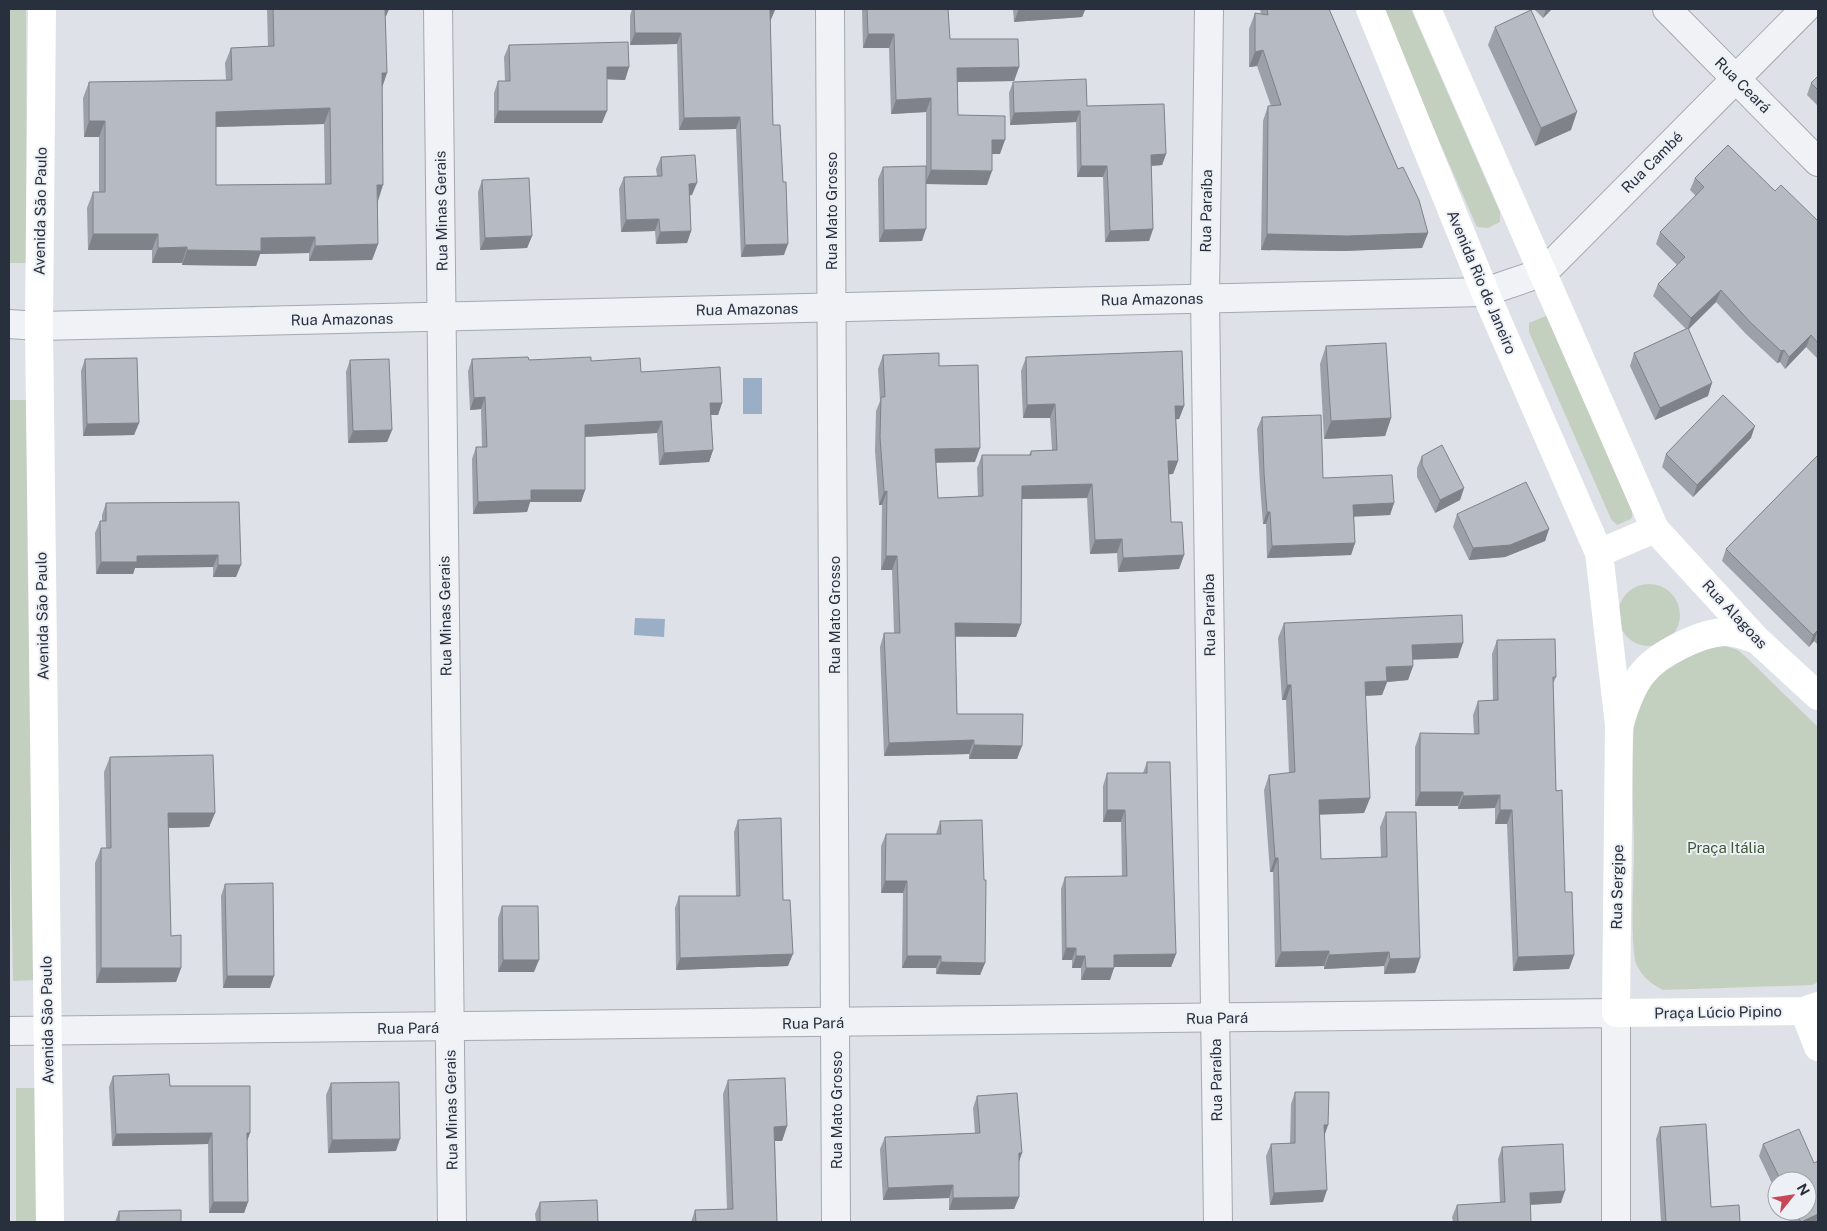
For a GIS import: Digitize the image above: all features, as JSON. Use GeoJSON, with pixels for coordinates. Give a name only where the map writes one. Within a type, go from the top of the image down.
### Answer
{"type":"FeatureCollection","features":[{"type":"Feature","properties":{"kind":"street","name":"Avenida São Paulo"},"geometry":{"type":"LineString","coordinates":[[42,9],[39,326],[50,1222]]}},
{"type":"Feature","properties":{"kind":"street","name":"Rua Minas Gerais"},"geometry":{"type":"LineString","coordinates":[[438,9],[452,1222]]}},
{"type":"Feature","properties":{"kind":"street","name":"Rua Mato Grosso"},"geometry":{"type":"LineString","coordinates":[[830,9],[836,1222]]}},
{"type":"Feature","properties":{"kind":"street","name":"Rua Paraíba"},"geometry":{"type":"LineString","coordinates":[[1209,9],[1205,298],[1218,1222]]}},
{"type":"Feature","properties":{"kind":"street","name":"Avenida Rio de Janeiro"},"geometry":{"type":"LineString","coordinates":[[1370,9],[1485,292],[1599,553]]}},
{"type":"Feature","properties":{"kind":"street"},"geometry":{"type":"LineString","coordinates":[[1427,9],[1544,272],[1655,529],[1599,553]]}},
{"type":"Feature","properties":{"kind":"street","name":"Rua Ceará"},"geometry":{"type":"LineString","coordinates":[[1667,9],[1818,162]]}},
{"type":"Feature","properties":{"kind":"street","name":"Rua Cambé"},"geometry":{"type":"LineString","coordinates":[[1485,292],[1544,272],[1805,9]]}},
{"type":"Feature","properties":{"kind":"street","name":"Rua Amazonas"},"geometry":{"type":"LineString","coordinates":[[9,324],[39,326],[1485,292]]}},
{"type":"Feature","properties":{"kind":"street","name":"Rua Alagoas"},"geometry":{"type":"LineString","coordinates":[[1655,529],[1756,639],[1818,696]]}},
{"type":"Feature","properties":{"kind":"street","name":"Rua Sergipe"},"geometry":{"type":"LineString","coordinates":[[1599,553],[1619,724],[1616,1222]]}},
{"type":"Feature","properties":{"kind":"street"},"geometry":{"type":"LineString","coordinates":[[1619,724],[1629,697],[1642,673],[1676,648],[1704,635],[1727,632],[1756,639]]}},
{"type":"Feature","properties":{"kind":"street"},"geometry":{"type":"LineString","coordinates":[[1811,1008],[1818,1046]]}},
{"type":"Feature","properties":{"kind":"street","name":"Praça Lúcio Pipino"},"geometry":{"type":"LineString","coordinates":[[1616,1013],[1811,1008]]}},
{"type":"Feature","properties":{"kind":"street","name":"Rua Pará"},"geometry":{"type":"LineString","coordinates":[[9,1032],[1616,1013]]}},
{"type":"Feature","properties":{"kind":"green space"},"geometry":{"type":"Polygon","coordinates":[[[9,9],[26,9],[27,263],[9,263],[9,9]]]}},
{"type":"Feature","properties":{"kind":"green space"},"geometry":{"type":"Polygon","coordinates":[[[1381,9],[1411,9],[1500,212],[1500,222],[1488,228],[1477,227],[1381,9]]]}},
{"type":"Feature","properties":{"kind":"green space"},"geometry":{"type":"Polygon","coordinates":[[[1546,316],[1553,322],[1633,512],[1631,519],[1617,525],[1611,519],[1529,332],[1529,323],[1546,316]]]}},
{"type":"Feature","properties":{"kind":"green space"},"geometry":{"type":"Polygon","coordinates":[[[9,400],[27,400],[38,980],[13,981],[9,760],[9,400]]]}},
{"type":"Feature","properties":{"kind":"green space"},"geometry":{"type":"Polygon","coordinates":[[[1649,584],[1661,586],[1671,593],[1678,603],[1680,615],[1678,627],[1671,637],[1661,644],[1649,646],[1637,644],[1627,637],[1620,627],[1618,615],[1620,603],[1627,593],[1637,586],[1649,584]]]}},
{"type":"Feature","properties":{"kind":"green space","name":"Praça Itália"},"geometry":{"type":"Polygon","coordinates":[[[1725,646],[1738,650],[1818,727],[1818,982],[1812,985],[1663,990],[1646,979],[1635,961],[1632,918],[1634,847],[1632,752],[1636,716],[1640,702],[1654,679],[1675,662],[1699,651],[1725,646]]]}},
{"type":"Feature","properties":{"kind":"green space"},"geometry":{"type":"Polygon","coordinates":[[[16,1088],[41,1088],[42,1222],[16,1222],[16,1088]]]}},
{"type":"Feature","properties":{"kind":"water"},"geometry":{"type":"Polygon","coordinates":[[[743,378],[762,378],[762,414],[743,414],[743,378]]]}},
{"type":"Feature","properties":{"kind":"water"},"geometry":{"type":"Polygon","coordinates":[[[635,618],[665,619],[664,637],[634,635],[635,618]]]}},
{"type":"Feature","properties":{"kind":"building"},"geometry":{"type":"Polygon","coordinates":[[[273,9],[385,9],[387,73],[382,73],[383,185],[377,185],[378,244],[315,246],[315,237],[261,238],[261,251],[187,250],[187,247],[158,248],[158,234],[93,234],[93,192],[105,192],[105,121],[89,121],[89,82],[232,80],[231,48],[274,46],[273,9]],[[330,108],[216,112],[216,185],[331,184],[330,108]]]}},
{"type":"Feature","properties":{"kind":"building"},"geometry":{"type":"Polygon","coordinates":[[[634,9],[775,10],[770,10],[773,125],[780,125],[783,182],[786,182],[788,244],[745,245],[740,117],[684,118],[681,33],[635,33],[634,9]]]}},
{"type":"Feature","properties":{"kind":"building"},"geometry":{"type":"Polygon","coordinates":[[[867,9],[948,9],[950,39],[1018,39],[1019,67],[957,68],[958,115],[1005,116],[1005,140],[992,140],[992,171],[931,170],[931,98],[896,100],[894,34],[868,34],[867,9]]]}},
{"type":"Feature","properties":{"kind":"building"},"geometry":{"type":"Polygon","coordinates":[[[1267,9],[1329,9],[1398,169],[1403,167],[1419,200],[1428,233],[1347,236],[1267,234],[1268,106],[1281,105],[1263,50],[1255,52],[1255,13],[1268,15],[1267,9]]]}},
{"type":"Feature","properties":{"kind":"building"},"geometry":{"type":"Polygon","coordinates":[[[1531,10],[1577,112],[1541,128],[1495,27],[1531,10]]]}},
{"type":"Feature","properties":{"kind":"building"},"geometry":{"type":"Polygon","coordinates":[[[628,42],[629,67],[607,67],[607,111],[498,111],[498,81],[510,81],[509,45],[628,42]]]}},
{"type":"Feature","properties":{"kind":"building"},"geometry":{"type":"Polygon","coordinates":[[[1818,76],[1818,90],[1811,83],[1818,76]]]}},
{"type":"Feature","properties":{"kind":"building"},"geometry":{"type":"Polygon","coordinates":[[[1086,79],[1087,106],[1164,104],[1166,154],[1151,155],[1153,229],[1110,231],[1107,166],[1081,166],[1080,111],[1014,113],[1013,82],[1086,79]]]}},
{"type":"Feature","properties":{"kind":"building"},"geometry":{"type":"Polygon","coordinates":[[[1728,145],[1775,191],[1781,185],[1818,221],[1818,343],[1811,335],[1789,357],[1784,350],[1781,351],[1750,322],[1721,290],[1691,318],[1658,284],[1685,257],[1660,232],[1704,187],[1695,178],[1728,145]]]}},
{"type":"Feature","properties":{"kind":"building"},"geometry":{"type":"Polygon","coordinates":[[[695,155],[697,183],[689,184],[691,231],[660,232],[659,219],[626,220],[624,177],[662,176],[661,157],[695,155]]]}},
{"type":"Feature","properties":{"kind":"building"},"geometry":{"type":"Polygon","coordinates":[[[926,166],[926,229],[884,230],[883,167],[926,166]]]}},
{"type":"Feature","properties":{"kind":"building"},"geometry":{"type":"Polygon","coordinates":[[[529,178],[532,236],[485,238],[482,180],[529,178]]]}},
{"type":"Feature","properties":{"kind":"building"},"geometry":{"type":"Polygon","coordinates":[[[1688,328],[1712,383],[1660,408],[1634,353],[1688,328]]]}},
{"type":"Feature","properties":{"kind":"building"},"geometry":{"type":"Polygon","coordinates":[[[1386,343],[1391,418],[1331,421],[1326,346],[1386,343]]]}},
{"type":"Feature","properties":{"kind":"building"},"geometry":{"type":"Polygon","coordinates":[[[1182,351],[1184,406],[1175,406],[1178,461],[1168,461],[1171,522],[1182,522],[1184,555],[1123,558],[1122,539],[1095,540],[1092,484],[1022,486],[1021,624],[955,623],[957,714],[1023,714],[1022,746],[974,745],[974,740],[889,743],[884,633],[900,633],[897,556],[886,556],[887,491],[884,492],[880,437],[881,397],[885,397],[883,355],[939,353],[939,366],[978,365],[980,448],[935,449],[938,498],[983,496],[982,455],[1031,455],[1031,451],[1057,450],[1055,404],[1027,405],[1026,357],[1182,351]]]}},
{"type":"Feature","properties":{"kind":"building"},"geometry":{"type":"Polygon","coordinates":[[[528,357],[529,360],[591,357],[591,361],[640,358],[641,372],[720,367],[722,403],[710,403],[713,450],[664,453],[662,421],[585,425],[585,490],[531,490],[531,500],[478,502],[476,447],[487,447],[485,397],[474,398],[472,359],[528,357]]]}},
{"type":"Feature","properties":{"kind":"building"},"geometry":{"type":"Polygon","coordinates":[[[137,358],[139,423],[87,424],[85,359],[137,358]]]}},
{"type":"Feature","properties":{"kind":"building"},"geometry":{"type":"Polygon","coordinates":[[[389,359],[392,430],[353,431],[350,360],[389,359]]]}},
{"type":"Feature","properties":{"kind":"building"},"geometry":{"type":"Polygon","coordinates":[[[1723,395],[1755,426],[1697,485],[1666,454],[1723,395]]]}},
{"type":"Feature","properties":{"kind":"building"},"geometry":{"type":"Polygon","coordinates":[[[1321,415],[1323,478],[1392,475],[1394,503],[1353,505],[1355,543],[1272,546],[1270,512],[1267,512],[1262,417],[1321,415]]]}},
{"type":"Feature","properties":{"kind":"building"},"geometry":{"type":"Polygon","coordinates":[[[1442,445],[1464,488],[1440,500],[1422,465],[1422,456],[1442,445]]]}},
{"type":"Feature","properties":{"kind":"building"},"geometry":{"type":"Polygon","coordinates":[[[1818,455],[1818,630],[1813,635],[1726,549],[1818,455]]]}},
{"type":"Feature","properties":{"kind":"building"},"geometry":{"type":"Polygon","coordinates":[[[1526,482],[1549,529],[1510,545],[1473,548],[1457,514],[1526,482]]]}},
{"type":"Feature","properties":{"kind":"building"},"geometry":{"type":"Polygon","coordinates":[[[239,502],[241,565],[218,565],[218,555],[137,556],[137,562],[101,562],[100,521],[106,521],[106,503],[239,502]]]}},
{"type":"Feature","properties":{"kind":"building"},"geometry":{"type":"Polygon","coordinates":[[[1462,615],[1463,643],[1412,645],[1413,666],[1386,667],[1387,681],[1365,682],[1370,798],[1319,800],[1321,859],[1387,857],[1386,812],[1416,812],[1420,958],[1390,959],[1389,952],[1329,955],[1329,951],[1281,952],[1278,858],[1275,858],[1269,775],[1295,772],[1291,685],[1287,685],[1284,623],[1462,615]]]}},
{"type":"Feature","properties":{"kind":"building"},"geometry":{"type":"Polygon","coordinates":[[[1555,639],[1556,677],[1553,677],[1556,791],[1562,790],[1565,892],[1572,892],[1574,955],[1518,957],[1512,810],[1500,810],[1500,795],[1463,796],[1463,792],[1420,792],[1420,733],[1479,734],[1478,701],[1498,700],[1497,640],[1555,639]]]}},
{"type":"Feature","properties":{"kind":"building"},"geometry":{"type":"Polygon","coordinates":[[[213,755],[215,813],[168,813],[171,936],[181,935],[181,968],[101,968],[101,848],[111,848],[110,757],[213,755]]]}},
{"type":"Feature","properties":{"kind":"building"},"geometry":{"type":"Polygon","coordinates":[[[1147,762],[1170,762],[1176,954],[1114,955],[1114,968],[1086,968],[1085,956],[1076,956],[1076,948],[1066,948],[1065,877],[1127,876],[1125,810],[1107,810],[1107,773],[1147,773],[1147,762]]]}},
{"type":"Feature","properties":{"kind":"building"},"geometry":{"type":"Polygon","coordinates":[[[781,818],[783,900],[790,900],[793,954],[680,958],[679,896],[740,896],[738,820],[781,818]]]}},
{"type":"Feature","properties":{"kind":"building"},"geometry":{"type":"Polygon","coordinates":[[[982,820],[984,880],[986,880],[985,963],[941,962],[941,956],[907,956],[907,881],[885,881],[886,834],[941,834],[940,821],[982,820]]]}},
{"type":"Feature","properties":{"kind":"building"},"geometry":{"type":"Polygon","coordinates":[[[273,883],[274,976],[227,976],[225,884],[273,883]]]}},
{"type":"Feature","properties":{"kind":"building"},"geometry":{"type":"Polygon","coordinates":[[[502,906],[538,906],[539,960],[503,960],[502,906]]]}},
{"type":"Feature","properties":{"kind":"building"},"geometry":{"type":"Polygon","coordinates":[[[169,1074],[170,1086],[250,1086],[250,1133],[247,1133],[248,1202],[213,1202],[212,1133],[116,1134],[113,1076],[169,1074]]]}},
{"type":"Feature","properties":{"kind":"building"},"geometry":{"type":"Polygon","coordinates":[[[785,1078],[787,1126],[774,1127],[777,1222],[696,1222],[695,1210],[733,1209],[728,1080],[785,1078]]]}},
{"type":"Feature","properties":{"kind":"building"},"geometry":{"type":"Polygon","coordinates":[[[399,1082],[400,1139],[332,1140],[331,1083],[399,1082]]]}},
{"type":"Feature","properties":{"kind":"building"},"geometry":{"type":"Polygon","coordinates":[[[1295,1092],[1329,1092],[1328,1125],[1324,1125],[1327,1190],[1274,1193],[1271,1144],[1295,1143],[1295,1092]]]}},
{"type":"Feature","properties":{"kind":"building"},"geometry":{"type":"Polygon","coordinates":[[[1017,1093],[1022,1153],[1019,1153],[1019,1197],[953,1198],[953,1185],[888,1188],[885,1137],[980,1133],[977,1096],[1017,1093]]]}},
{"type":"Feature","properties":{"kind":"building"},"geometry":{"type":"Polygon","coordinates":[[[1706,1124],[1711,1207],[1739,1205],[1740,1222],[1666,1222],[1660,1127],[1706,1124]]]}},
{"type":"Feature","properties":{"kind":"building"},"geometry":{"type":"Polygon","coordinates":[[[1799,1129],[1814,1163],[1818,1161],[1818,1214],[1817,1171],[1776,1171],[1763,1144],[1799,1129]]]}},
{"type":"Feature","properties":{"kind":"building"},"geometry":{"type":"Polygon","coordinates":[[[1563,1144],[1565,1191],[1530,1193],[1531,1222],[1458,1222],[1457,1205],[1505,1202],[1502,1147],[1563,1144]]]}},
{"type":"Feature","properties":{"kind":"building"},"geometry":{"type":"Polygon","coordinates":[[[597,1200],[598,1222],[540,1222],[540,1202],[597,1200]]]}},
{"type":"Feature","properties":{"kind":"building"},"geometry":{"type":"Polygon","coordinates":[[[181,1210],[181,1222],[119,1222],[119,1211],[181,1210]]]}}]}
